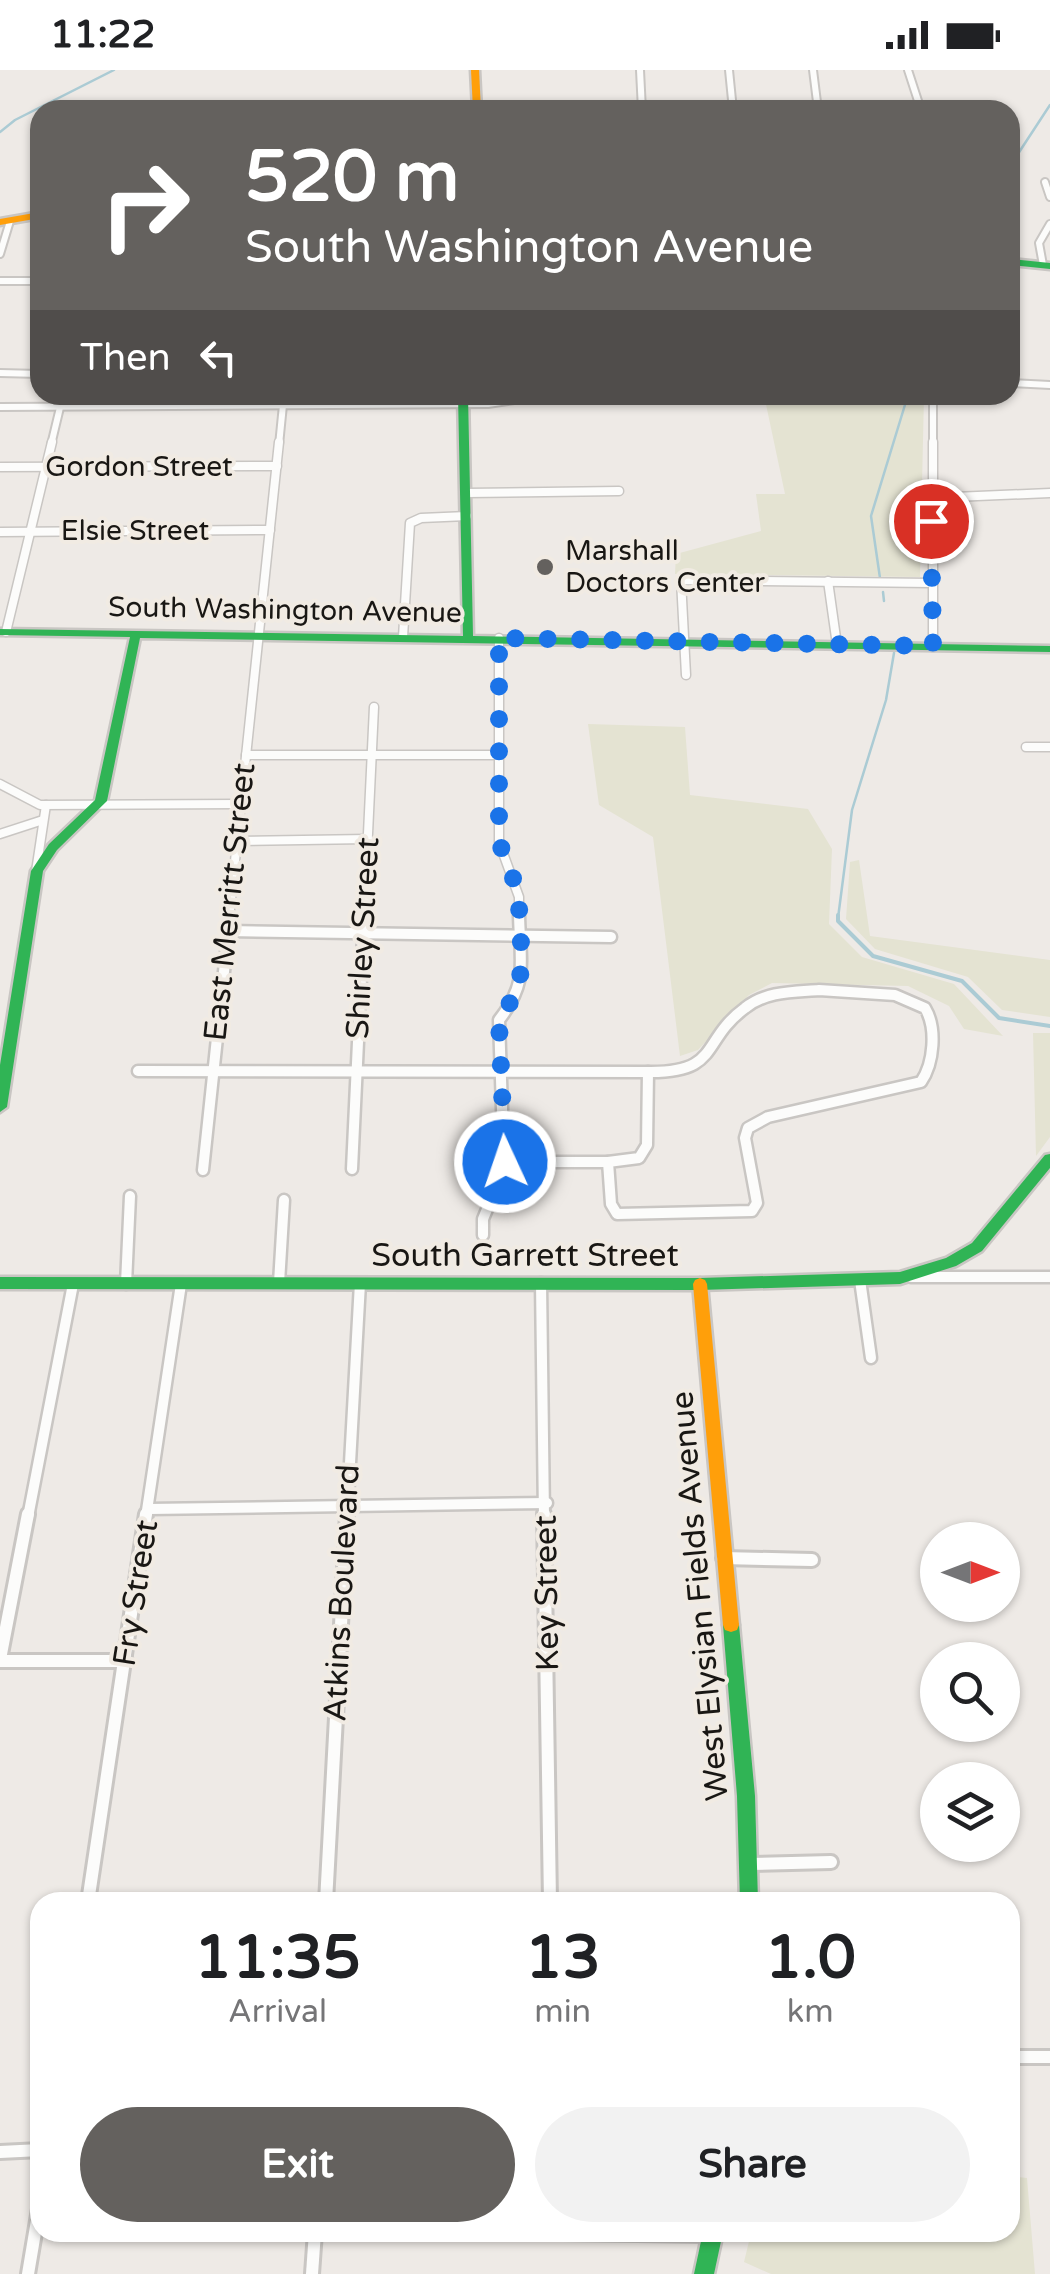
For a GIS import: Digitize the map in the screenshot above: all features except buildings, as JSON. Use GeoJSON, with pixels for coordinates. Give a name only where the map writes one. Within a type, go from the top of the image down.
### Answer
{"type":"FeatureCollection","features":[{"type":"Feature","properties":{"kind":"street"},"geometry":{"type":"LineString","coordinates":[[475,70],[476,100]]}},
{"type":"Feature","properties":{"kind":"street"},"geometry":{"type":"LineString","coordinates":[[640,70],[642,100]]}},
{"type":"Feature","properties":{"kind":"street"},"geometry":{"type":"LineString","coordinates":[[728,70],[731,100]]}},
{"type":"Feature","properties":{"kind":"street"},"geometry":{"type":"LineString","coordinates":[[813,70],[817,100]]}},
{"type":"Feature","properties":{"kind":"street"},"geometry":{"type":"LineString","coordinates":[[908,70],[918,100]]}},
{"type":"Feature","properties":{"kind":"street"},"geometry":{"type":"LineString","coordinates":[[1045,182],[1050,198]]}},
{"type":"Feature","properties":{"kind":"street"},"geometry":{"type":"LineString","coordinates":[[0,254],[5,222],[30,217]]}},
{"type":"Feature","properties":{"kind":"street"},"geometry":{"type":"LineString","coordinates":[[1020,263],[1046,266],[1039,243],[1050,224]]}},
{"type":"Feature","properties":{"kind":"street"},"geometry":{"type":"LineString","coordinates":[[0,281],[30,281]]}},
{"type":"Feature","properties":{"kind":"street"},"geometry":{"type":"LineString","coordinates":[[0,373],[30,374]]}},
{"type":"Feature","properties":{"kind":"street"},"geometry":{"type":"LineString","coordinates":[[1020,384],[1050,385]]}},
{"type":"Feature","properties":{"kind":"street"},"geometry":{"type":"LineString","coordinates":[[0,408],[310,405]]}},
{"type":"Feature","properties":{"kind":"street"},"geometry":{"type":"LineString","coordinates":[[463,405],[468,638]]}},
{"type":"Feature","properties":{"kind":"street"},"geometry":{"type":"LineString","coordinates":[[933,405],[933,646]]}},
{"type":"Feature","properties":{"kind":"street","name":"East Merritt Street"},"geometry":{"type":"LineString","coordinates":[[204,1170],[284,406]]}},
{"type":"Feature","properties":{"kind":"street"},"geometry":{"type":"LineString","coordinates":[[3,632],[60,407]]}},
{"type":"Feature","properties":{"kind":"street","name":"Gordon Street"},"geometry":{"type":"LineString","coordinates":[[0,468],[277,466]]}},
{"type":"Feature","properties":{"kind":"street"},"geometry":{"type":"LineString","coordinates":[[467,493],[619,491]]}},
{"type":"Feature","properties":{"kind":"street"},"geometry":{"type":"LineString","coordinates":[[931,498],[1050,493]]}},
{"type":"Feature","properties":{"kind":"street"},"geometry":{"type":"LineString","coordinates":[[404,637],[410,522],[467,516]]}},
{"type":"Feature","properties":{"kind":"street","name":"Elsie Street"},"geometry":{"type":"LineString","coordinates":[[0,532],[270,530]]}},
{"type":"Feature","properties":{"kind":"street"},"geometry":{"type":"LineString","coordinates":[[686,676],[682,580],[930,583]]}},
{"type":"Feature","properties":{"kind":"street"},"geometry":{"type":"LineString","coordinates":[[828,581],[837,646]]}},
{"type":"Feature","properties":{"kind":"street","name":"South Washington Avenue"},"geometry":{"type":"LineString","coordinates":[[3,632],[1050,649]]}},
{"type":"Feature","properties":{"kind":"street"},"geometry":{"type":"LineString","coordinates":[[35,880],[49,852],[99,805],[136,632]]}},
{"type":"Feature","properties":{"kind":"street"},"geometry":{"type":"LineString","coordinates":[[484,1235],[482,1219],[503,1177],[505,1162],[499,1020],[520,990],[518,891],[499,842],[499,638]]}},
{"type":"Feature","properties":{"kind":"street","name":"Shirley Street"},"geometry":{"type":"LineString","coordinates":[[352,1169],[374,706]]}},
{"type":"Feature","properties":{"kind":"street"},"geometry":{"type":"LineString","coordinates":[[1026,747],[1050,747]]}},
{"type":"Feature","properties":{"kind":"street"},"geometry":{"type":"LineString","coordinates":[[246,754],[497,756]]}},
{"type":"Feature","properties":{"kind":"street"},"geometry":{"type":"LineString","coordinates":[[0,784],[24,800],[46,806],[240,804]]}},
{"type":"Feature","properties":{"kind":"street"},"geometry":{"type":"LineString","coordinates":[[0,1107],[46,806]]}},
{"type":"Feature","properties":{"kind":"street"},"geometry":{"type":"LineString","coordinates":[[0,834],[43,820]]}},
{"type":"Feature","properties":{"kind":"street"},"geometry":{"type":"LineString","coordinates":[[236,841],[368,839]]}},
{"type":"Feature","properties":{"kind":"street"},"geometry":{"type":"LineString","coordinates":[[228,931],[364,930],[521,938],[610,937]]}},
{"type":"Feature","properties":{"kind":"street"},"geometry":{"type":"LineString","coordinates":[[138,1071],[612,1069],[677,1074],[695,1068],[746,1008],[773,995],[893,993],[924,1007],[932,1024],[930,1066],[917,1086],[768,1117],[748,1128],[745,1138],[757,1203],[747,1213],[617,1214],[612,1208],[608,1162]]}},
{"type":"Feature","properties":{"kind":"street"},"geometry":{"type":"LineString","coordinates":[[505,1162],[635,1160],[645,1153],[648,1072]]}},
{"type":"Feature","properties":{"kind":"street"},"geometry":{"type":"LineString","coordinates":[[900,1278],[968,1254],[993,1231],[1050,1159]]}},
{"type":"Feature","properties":{"kind":"street"},"geometry":{"type":"LineString","coordinates":[[126,1284],[130,1196]]}},
{"type":"Feature","properties":{"kind":"street"},"geometry":{"type":"LineString","coordinates":[[278,1284],[284,1200]]}},
{"type":"Feature","properties":{"kind":"street","name":"South Garrett Street"},"geometry":{"type":"LineString","coordinates":[[0,1283],[700,1284],[1050,1276]]}},
{"type":"Feature","properties":{"kind":"street"},"geometry":{"type":"LineString","coordinates":[[860,1280],[871,1358]]}},
{"type":"Feature","properties":{"kind":"street","name":"Key Street"},"geometry":{"type":"LineString","coordinates":[[541,1283],[550,1892]]}},
{"type":"Feature","properties":{"kind":"street"},"geometry":{"type":"LineString","coordinates":[[72,1284],[0,1660],[126,1661]]}},
{"type":"Feature","properties":{"kind":"street","name":"Fry Street"},"geometry":{"type":"LineString","coordinates":[[90,1892],[181,1284]]}},
{"type":"Feature","properties":{"kind":"street","name":"Atkins Boulevard"},"geometry":{"type":"LineString","coordinates":[[327,1892],[360,1284]]}},
{"type":"Feature","properties":{"kind":"street","name":"West Elysian Fields Avenue"},"geometry":{"type":"LineString","coordinates":[[700,1284],[749,1892]]}},
{"type":"Feature","properties":{"kind":"street"},"geometry":{"type":"LineString","coordinates":[[149,1508],[546,1503]]}},
{"type":"Feature","properties":{"kind":"street"},"geometry":{"type":"LineString","coordinates":[[723,1558],[812,1560]]}},
{"type":"Feature","properties":{"kind":"street"},"geometry":{"type":"LineString","coordinates":[[749,1864],[831,1862]]}},
{"type":"Feature","properties":{"kind":"street"},"geometry":{"type":"LineString","coordinates":[[1020,2057],[1050,2057]]}},
{"type":"Feature","properties":{"kind":"street"},"geometry":{"type":"LineString","coordinates":[[0,2152],[30,2150]]}},
{"type":"Feature","properties":{"kind":"street"},"geometry":{"type":"LineString","coordinates":[[28,2274],[35,2242]]}},
{"type":"Feature","properties":{"kind":"street"},"geometry":{"type":"LineString","coordinates":[[312,2274],[314,2242]]}},
{"type":"Feature","properties":{"kind":"street"},"geometry":{"type":"LineString","coordinates":[[704,2274],[711,2242]]}},
{"type":"Feature","properties":{"kind":"green space"},"geometry":{"type":"Polygon","coordinates":[[[766,405],[924,405],[920,577],[675,574],[676,554],[761,531],[756,494],[785,494],[766,405]]]}},
{"type":"Feature","properties":{"kind":"green space"},"geometry":{"type":"Polygon","coordinates":[[[588,724],[685,727],[690,795],[808,809],[832,849],[829,924],[862,957],[954,984],[1003,1036],[964,1029],[949,1006],[908,986],[772,983],[749,995],[698,1050],[680,1056],[653,837],[599,805],[588,724]]]}},
{"type":"Feature","properties":{"kind":"green space"},"geometry":{"type":"Polygon","coordinates":[[[859,860],[870,936],[1050,960],[1050,1017],[1002,1010],[968,977],[875,949],[846,919],[850,862],[859,860]]]}},
{"type":"Feature","properties":{"kind":"green space"},"geometry":{"type":"Polygon","coordinates":[[[1033,1033],[1050,1033],[1050,1137],[1036,1156],[1033,1033]]]}},
{"type":"Feature","properties":{"kind":"green space"},"geometry":{"type":"Polygon","coordinates":[[[1020,2177],[1027,2178],[1035,2274],[771,2274],[744,2262],[749,2242],[1020,2242],[1020,2177]]]}},
{"type":"Feature","properties":{"kind":"waterway"},"geometry":{"type":"LineString","coordinates":[[55,100],[114,70]]}},
{"type":"Feature","properties":{"kind":"waterway"},"geometry":{"type":"LineString","coordinates":[[1020,151],[1050,105]]}},
{"type":"Feature","properties":{"kind":"waterway"},"geometry":{"type":"LineString","coordinates":[[0,132],[30,112]]}},
{"type":"Feature","properties":{"kind":"waterway"},"geometry":{"type":"LineString","coordinates":[[880,578],[871,516],[905,405]]}},
{"type":"Feature","properties":{"kind":"waterway"},"geometry":{"type":"LineString","coordinates":[[883,592],[884,601]]}},
{"type":"Feature","properties":{"kind":"waterway"},"geometry":{"type":"LineString","coordinates":[[838,918],[852,810],[886,700],[894,653]]}},
{"type":"Feature","properties":{"kind":"waterway"},"geometry":{"type":"LineString","coordinates":[[838,918],[873,956],[962,981],[999,1018],[1050,1026]]}},
{"type":"Feature","properties":{"kind":"traffic: fast"},"geometry":{"type":"LineString","coordinates":[[1020,263],[1050,266]]}},
{"type":"Feature","properties":{"kind":"traffic: fast"},"geometry":{"type":"LineString","coordinates":[[463,405],[468,638]]}},
{"type":"Feature","properties":{"kind":"traffic: fast"},"geometry":{"type":"LineString","coordinates":[[0,632],[1050,649]]}},
{"type":"Feature","properties":{"kind":"traffic: fast"},"geometry":{"type":"LineString","coordinates":[[0,1107],[37,871],[53,847],[101,801],[136,633]]}},
{"type":"Feature","properties":{"kind":"traffic: fast"},"geometry":{"type":"LineString","coordinates":[[0,1283],[700,1284],[900,1278],[951,1262],[977,1247],[1050,1159]]}},
{"type":"Feature","properties":{"kind":"traffic: fast"},"geometry":{"type":"LineString","coordinates":[[731,1625],[746,1796],[749,1892]]}},
{"type":"Feature","properties":{"kind":"traffic: fast"},"geometry":{"type":"LineString","coordinates":[[704,2274],[711,2242]]}},
{"type":"Feature","properties":{"kind":"traffic: slow"},"geometry":{"type":"LineString","coordinates":[[475,70],[476,100]]}},
{"type":"Feature","properties":{"kind":"traffic: slow"},"geometry":{"type":"LineString","coordinates":[[0,222],[30,217]]}},
{"type":"Feature","properties":{"kind":"traffic: slow"},"geometry":{"type":"LineString","coordinates":[[700,1284],[731,1625]]}},
{"type":"Feature","properties":{"kind":"place","name":"Marshall Doctors Center"},"geometry":{"type":"Point","coordinates":[545,567]}},
{"type":"Feature","properties":{"kind":"route"},"geometry":{"type":"LineString","coordinates":[[505,1162],[499,1022],[520,990],[521,938],[518,891],[499,842],[499,638],[933,646],[931,521]]}}]}
